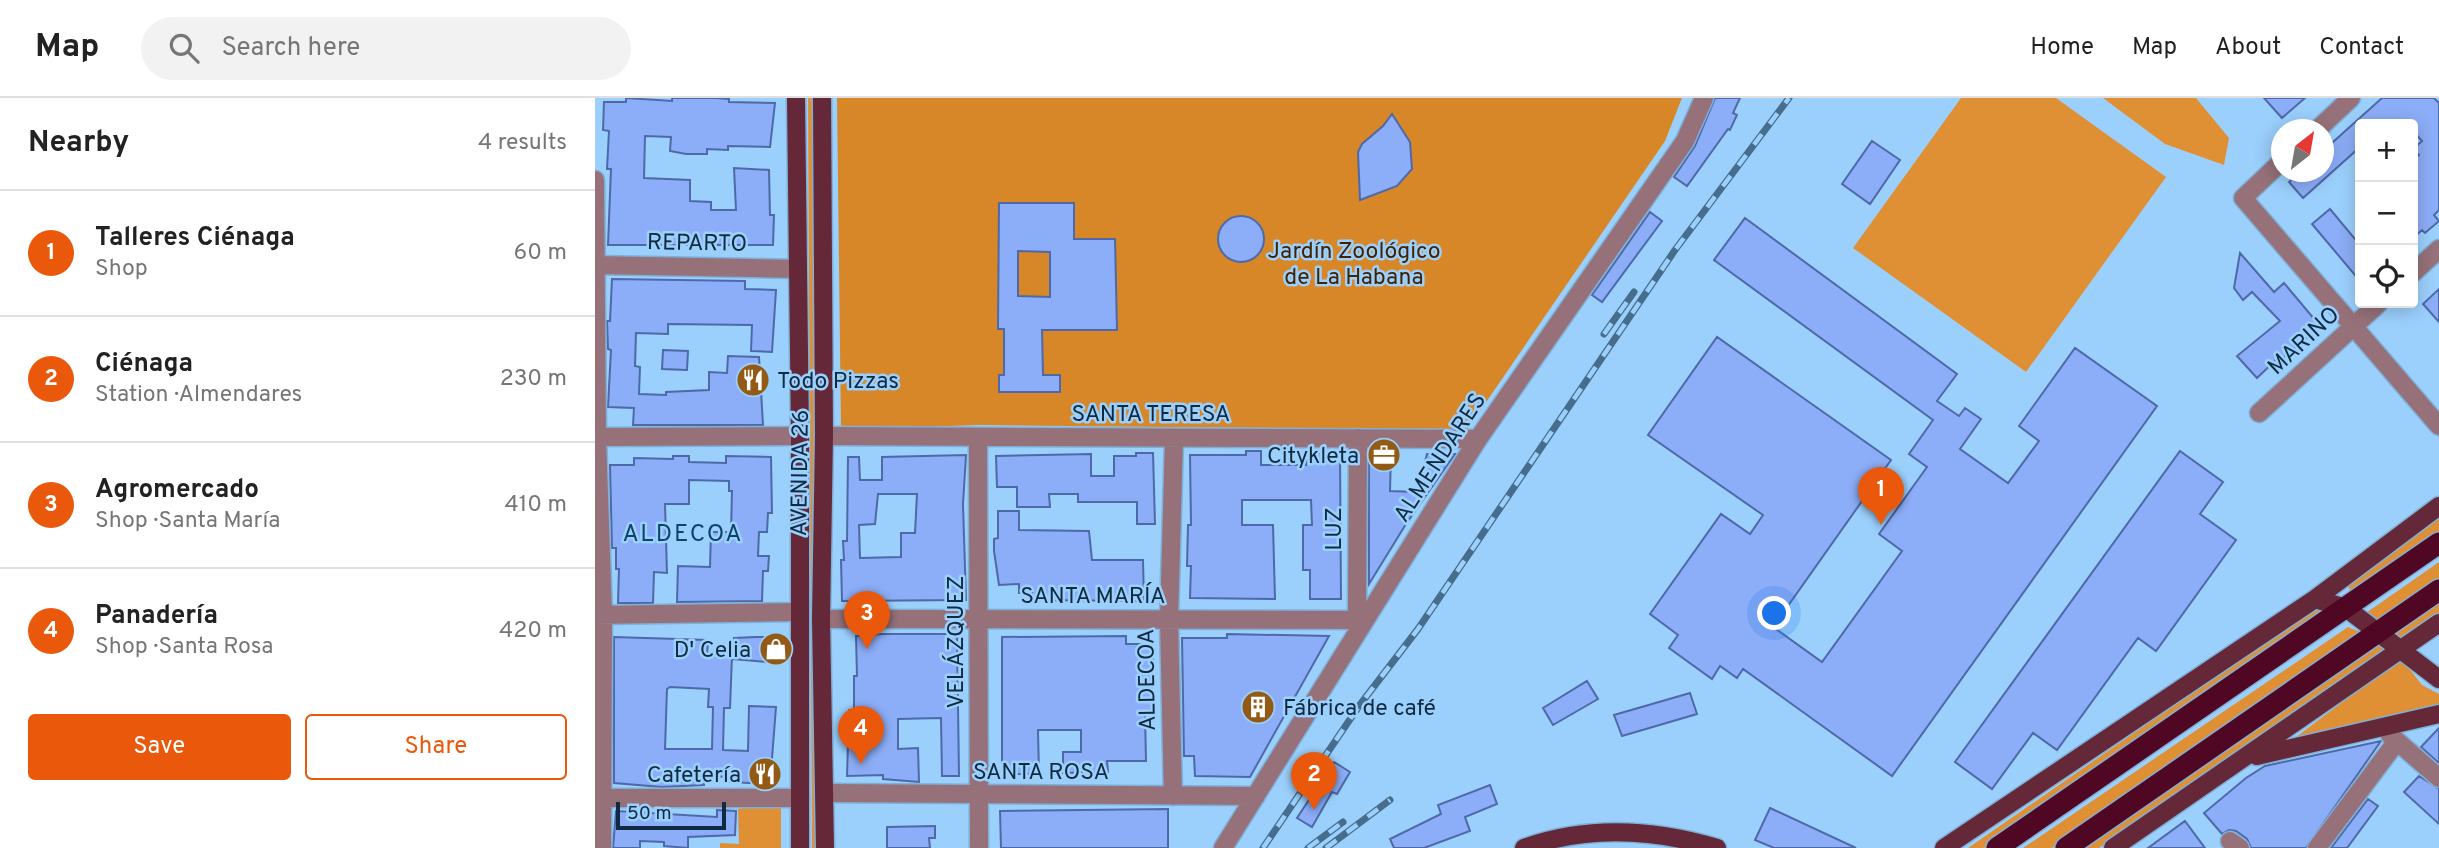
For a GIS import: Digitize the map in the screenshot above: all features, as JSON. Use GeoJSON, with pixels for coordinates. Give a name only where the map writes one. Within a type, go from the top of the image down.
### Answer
{"type":"FeatureCollection","features":[{"type":"Feature","properties":{"kind":"highway"},"geometry":{"type":"LineString","coordinates":[[1997,848],[2439,543]]}},
{"type":"Feature","properties":{"kind":"highway"},"geometry":{"type":"LineString","coordinates":[[2066,848],[2439,590]]}},
{"type":"Feature","properties":{"kind":"main road","name":"AVENIDA 26"},"geometry":{"type":"LineString","coordinates":[[796,98],[800,436],[800,848]]}},
{"type":"Feature","properties":{"kind":"main road","name":"AVENIDA 26"},"geometry":{"type":"LineString","coordinates":[[822,98],[824,436],[821,619],[825,848]]}},
{"type":"Feature","properties":{"kind":"main road"},"geometry":{"type":"LineString","coordinates":[[1944,848],[2315,599],[2439,506]]}},
{"type":"Feature","properties":{"kind":"main road"},"geometry":{"type":"LineString","coordinates":[[2315,599],[2346,608],[2439,679]]}},
{"type":"Feature","properties":{"kind":"main road"},"geometry":{"type":"LineString","coordinates":[[2113,848],[2439,623]]}},
{"type":"Feature","properties":{"kind":"main road"},"geometry":{"type":"LineString","coordinates":[[2243,760],[2282,748],[2439,714]]}},
{"type":"Feature","properties":{"kind":"main road"},"geometry":{"type":"LineString","coordinates":[[1524,848],[1574,834],[1628,832],[1657,834],[1717,848]]}},
{"type":"Feature","properties":{"kind":"street","name":"ALMENDARES"},"geometry":{"type":"LineString","coordinates":[[1223,848],[1257,796],[1361,620],[1478,439],[1685,141],[1704,98]]}},
{"type":"Feature","properties":{"kind":"street"},"geometry":{"type":"LineString","coordinates":[[2329,119],[2351,98]]}},
{"type":"Feature","properties":{"kind":"street"},"geometry":{"type":"LineString","coordinates":[[2271,171],[2243,198],[2439,426]]}},
{"type":"Feature","properties":{"kind":"street"},"geometry":{"type":"LineString","coordinates":[[595,180],[599,798],[602,848]]}},
{"type":"Feature","properties":{"kind":"street"},"geometry":{"type":"LineString","coordinates":[[2418,268],[2439,249]]}},
{"type":"Feature","properties":{"kind":"street","name":"REPARTO"},"geometry":{"type":"LineString","coordinates":[[596,265],[797,269]]}},
{"type":"Feature","properties":{"kind":"street","name":"MARINO"},"geometry":{"type":"LineString","coordinates":[[2259,413],[2373,308]]}},
{"type":"Feature","properties":{"kind":"street"},"geometry":{"type":"LineString","coordinates":[[596,437],[800,436]]}},
{"type":"Feature","properties":{"kind":"street","name":"SANTA TERESA"},"geometry":{"type":"LineString","coordinates":[[824,436],[1478,439]]}},
{"type":"Feature","properties":{"kind":"street","name":"VELÁZQUEZ"},"geometry":{"type":"LineString","coordinates":[[978,437],[981,619],[979,848]]}},
{"type":"Feature","properties":{"kind":"street","name":"ALDECOA"},"geometry":{"type":"LineString","coordinates":[[1173,796],[1169,620],[1174,438]]}},
{"type":"Feature","properties":{"kind":"street","name":"LUZ"},"geometry":{"type":"LineString","coordinates":[[1358,438],[1361,620]]}},
{"type":"Feature","properties":{"kind":"street"},"geometry":{"type":"LineString","coordinates":[[599,615],[799,612]]}},
{"type":"Feature","properties":{"kind":"street","name":"SANTA MARÍA"},"geometry":{"type":"LineString","coordinates":[[821,619],[1361,620]]}},
{"type":"Feature","properties":{"kind":"street"},"geometry":{"type":"LineString","coordinates":[[2382,728],[2439,778]]}},
{"type":"Feature","properties":{"kind":"street"},"geometry":{"type":"LineString","coordinates":[[2317,848],[2397,741]]}},
{"type":"Feature","properties":{"kind":"street","name":"SANTA ROSA"},"geometry":{"type":"LineString","coordinates":[[826,793],[1257,796]]}},
{"type":"Feature","properties":{"kind":"street"},"geometry":{"type":"LineString","coordinates":[[599,798],[800,798]]}},
{"type":"Feature","properties":{"kind":"shaded area"},"geometry":{"type":"Polygon","coordinates":[[[808,98],[814,98],[818,848],[812,848],[808,98]]]}},
{"type":"Feature","properties":{"kind":"shaded area"},"geometry":{"type":"Polygon","coordinates":[[[1961,98],[2056,98],[2166,177],[2026,372],[1853,248],[1961,98]]]}},
{"type":"Feature","properties":{"kind":"shaded area"},"geometry":{"type":"Polygon","coordinates":[[[2103,98],[2196,98],[2229,138],[2224,165],[2165,144],[2103,98]]]}},
{"type":"Feature","properties":{"kind":"shaded area"},"geometry":{"type":"Polygon","coordinates":[[[2439,517],[2439,534],[2354,591],[2349,589],[2348,582],[2439,517]]]}},
{"type":"Feature","properties":{"kind":"shaded area"},"geometry":{"type":"Polygon","coordinates":[[[2439,562],[2439,581],[2381,621],[2366,613],[2439,562]]]}},
{"type":"Feature","properties":{"kind":"shaded area"},"geometry":{"type":"Polygon","coordinates":[[[2439,602],[2439,615],[2404,639],[2395,634],[2439,602]]]}},
{"type":"Feature","properties":{"kind":"shaded area"},"geometry":{"type":"Polygon","coordinates":[[[2316,607],[2332,609],[1984,848],[1968,848],[2316,607]]]}},
{"type":"Feature","properties":{"kind":"shaded area"},"geometry":{"type":"Polygon","coordinates":[[[2348,627],[2365,634],[2052,848],[2023,848],[2348,627]]]}},
{"type":"Feature","properties":{"kind":"shaded area"},"geometry":{"type":"Polygon","coordinates":[[[2380,643],[2388,649],[2099,848],[2085,848],[2380,643]]]}},
{"type":"Feature","properties":{"kind":"shaded area"},"geometry":{"type":"Polygon","coordinates":[[[2401,658],[2422,685],[2439,694],[2439,706],[2292,740],[2401,658]]]}},
{"type":"Feature","properties":{"kind":"shaded area"},"geometry":{"type":"Polygon","coordinates":[[[751,806],[781,807],[781,848],[720,848],[720,843],[739,844],[738,809],[751,806]]]}},
{"type":"Feature","properties":{"kind":"green space","name":"Jardín Zoológico de La Habana"},"geometry":{"type":"Polygon","coordinates":[[[837,98],[1682,98],[1665,141],[1467,430],[978,425],[841,430],[837,98]]]}},
{"type":"Feature","properties":{"kind":"building"},"geometry":{"type":"Polygon","coordinates":[[[626,98],[672,101],[672,98],[716,98],[729,99],[729,102],[775,103],[770,147],[728,146],[728,150],[707,149],[707,154],[686,154],[670,151],[671,137],[645,136],[644,178],[690,180],[690,201],[711,202],[711,210],[736,210],[734,168],[769,170],[770,215],[774,215],[773,245],[608,245],[611,169],[607,169],[609,131],[603,130],[604,102],[626,102],[626,98]]]}},
{"type":"Feature","properties":{"kind":"building"},"geometry":{"type":"Polygon","coordinates":[[[1715,98],[1740,98],[1733,113],[1737,115],[1730,130],[1728,129],[1687,186],[1674,177],[1695,146],[1715,98]]]}},
{"type":"Feature","properties":{"kind":"building"},"geometry":{"type":"Polygon","coordinates":[[[2264,98],[2305,98],[2282,118],[2264,98]]]}},
{"type":"Feature","properties":{"kind":"building"},"geometry":{"type":"Polygon","coordinates":[[[2382,98],[2434,98],[2439,103],[2439,210],[2434,215],[2439,221],[2425,233],[2422,230],[2418,234],[2418,145],[2422,141],[2418,137],[2418,119],[2359,119],[2382,98]]]}},
{"type":"Feature","properties":{"kind":"building"},"geometry":{"type":"Polygon","coordinates":[[[1392,114],[1410,142],[1412,169],[1397,186],[1360,200],[1358,152],[1362,144],[1383,126],[1392,114]]]}},
{"type":"Feature","properties":{"kind":"building"},"geometry":{"type":"Polygon","coordinates":[[[2355,122],[2355,151],[2334,170],[2334,141],[2355,122]]]}},
{"type":"Feature","properties":{"kind":"building"},"geometry":{"type":"Polygon","coordinates":[[[1872,141],[1900,160],[1870,204],[1842,184],[1872,141]]]}},
{"type":"Feature","properties":{"kind":"building"},"geometry":{"type":"Polygon","coordinates":[[[2289,182],[2321,182],[2303,198],[2289,182]]]}},
{"type":"Feature","properties":{"kind":"building"},"geometry":{"type":"Polygon","coordinates":[[[999,203],[1074,203],[1074,239],[1115,239],[1117,330],[1042,330],[1043,375],[1060,375],[1060,392],[999,392],[999,375],[1004,375],[1004,329],[998,329],[999,203]],[[1018,251],[1018,296],[1050,297],[1050,252],[1018,251]]]}},
{"type":"Feature","properties":{"kind":"building"},"geometry":{"type":"Polygon","coordinates":[[[2330,209],[2355,239],[2355,275],[2312,224],[2330,209]]]}},
{"type":"Feature","properties":{"kind":"building"},"geometry":{"type":"Polygon","coordinates":[[[1650,212],[1662,221],[1602,302],[1592,295],[1650,212]]]}},
{"type":"Feature","properties":{"kind":"building"},"geometry":{"type":"Polygon","coordinates":[[[1241,216],[1257,223],[1264,239],[1257,255],[1241,262],[1225,255],[1218,239],[1225,223],[1241,216]]]}},
{"type":"Feature","properties":{"kind":"building"},"geometry":{"type":"Polygon","coordinates":[[[1745,218],[1957,374],[1937,401],[1959,416],[1965,408],[1981,419],[1960,449],[2008,483],[2039,441],[2019,426],[2075,348],[2157,406],[1892,776],[1743,669],[1737,678],[1720,666],[1712,679],[1669,648],[1678,635],[1650,614],[1721,514],[1750,534],[1763,515],[1648,435],[1717,337],[1891,460],[1773,627],[1822,662],[1902,551],[1879,534],[1927,467],[1909,454],[1933,420],[1714,260],[1745,218]]]}},
{"type":"Feature","properties":{"kind":"building"},"geometry":{"type":"Polygon","coordinates":[[[2240,253],[2274,292],[2284,283],[2320,326],[2282,359],[2280,356],[2257,378],[2237,356],[2280,321],[2252,292],[2243,300],[2234,288],[2240,253]]]}},
{"type":"Feature","properties":{"kind":"building"},"geometry":{"type":"Polygon","coordinates":[[[612,279],[745,281],[745,289],[776,290],[772,352],[751,351],[752,325],[668,324],[668,334],[636,333],[635,366],[640,367],[639,394],[666,395],[666,392],[709,390],[709,372],[727,373],[728,356],[759,357],[763,425],[633,425],[634,408],[608,407],[611,350],[608,349],[607,321],[610,321],[612,279]]]}},
{"type":"Feature","properties":{"kind":"building"},"geometry":{"type":"Polygon","coordinates":[[[2439,289],[2439,322],[2423,304],[2439,289]]]}},
{"type":"Feature","properties":{"kind":"building"},"geometry":{"type":"Polygon","coordinates":[[[663,350],[688,351],[687,370],[662,369],[663,350]]]}},
{"type":"Feature","properties":{"kind":"building"},"geometry":{"type":"Polygon","coordinates":[[[1246,451],[1261,451],[1261,465],[1306,465],[1306,453],[1340,453],[1341,599],[1310,599],[1310,570],[1303,570],[1303,525],[1312,525],[1311,500],[1242,500],[1242,525],[1273,525],[1275,599],[1190,598],[1191,566],[1187,566],[1188,525],[1191,525],[1190,455],[1246,455],[1246,451]]]}},
{"type":"Feature","properties":{"kind":"building"},"geometry":{"type":"Polygon","coordinates":[[[2180,451],[2223,482],[2200,514],[2236,540],[2156,651],[2138,638],[2057,750],[2033,733],[1992,789],[1955,762],[2180,451]]]}},
{"type":"Feature","properties":{"kind":"building"},"geometry":{"type":"Polygon","coordinates":[[[1136,453],[1153,453],[1155,524],[1137,524],[1137,502],[1078,502],[1078,494],[1049,494],[1050,507],[1017,507],[1017,487],[997,487],[996,456],[1091,454],[1091,476],[1114,476],[1114,456],[1136,456],[1136,453]]]}},
{"type":"Feature","properties":{"kind":"building"},"geometry":{"type":"Polygon","coordinates":[[[1369,453],[1391,454],[1390,491],[1417,492],[1427,454],[1455,454],[1406,524],[1369,584],[1369,453]]]}},
{"type":"Feature","properties":{"kind":"building"},"geometry":{"type":"Polygon","coordinates":[[[966,455],[963,504],[966,600],[842,601],[841,560],[844,560],[843,541],[847,541],[848,457],[859,457],[860,480],[882,480],[882,457],[966,455]],[[878,494],[875,524],[859,525],[860,558],[901,557],[901,533],[915,533],[917,494],[878,494]]]}},
{"type":"Feature","properties":{"kind":"building"},"geometry":{"type":"Polygon","coordinates":[[[673,456],[689,456],[689,462],[726,463],[726,456],[771,457],[772,513],[768,513],[767,532],[759,532],[758,556],[769,556],[768,571],[763,571],[762,601],[677,602],[678,566],[710,567],[711,532],[731,532],[732,491],[729,491],[729,481],[689,480],[689,504],[665,504],[667,573],[654,572],[653,603],[618,603],[619,569],[616,569],[616,548],[612,548],[610,465],[634,465],[634,458],[673,459],[673,456]]]}},
{"type":"Feature","properties":{"kind":"building"},"geometry":{"type":"Polygon","coordinates":[[[998,511],[1019,511],[1019,530],[1089,531],[1092,560],[1143,560],[1144,601],[1032,600],[1032,593],[1019,593],[1019,584],[999,585],[994,551],[994,539],[998,538],[998,511]]]}},
{"type":"Feature","properties":{"kind":"building"},"geometry":{"type":"Polygon","coordinates":[[[957,634],[959,776],[942,776],[941,718],[898,719],[898,749],[918,748],[919,782],[883,779],[883,775],[847,776],[849,710],[854,710],[854,676],[857,676],[856,636],[957,634]]]}},
{"type":"Feature","properties":{"kind":"building","name":"Fábrica de café"},"geometry":{"type":"Polygon","coordinates":[[[1227,634],[1329,636],[1250,777],[1195,776],[1194,756],[1184,756],[1182,638],[1227,638],[1227,634]]]}},
{"type":"Feature","properties":{"kind":"building"},"geometry":{"type":"Polygon","coordinates":[[[1126,636],[1126,644],[1153,644],[1151,714],[1145,714],[1146,761],[1107,761],[1108,772],[1063,773],[1063,752],[1081,752],[1081,730],[1038,730],[1039,774],[1002,774],[1002,637],[1126,636]]]}},
{"type":"Feature","properties":{"kind":"building"},"geometry":{"type":"Polygon","coordinates":[[[614,637],[708,640],[707,655],[732,656],[730,708],[724,708],[723,750],[748,751],[749,706],[776,707],[770,784],[730,782],[730,777],[705,776],[704,785],[662,787],[614,783],[614,637]],[[667,689],[665,749],[712,749],[713,707],[708,707],[709,689],[667,689]]]}},
{"type":"Feature","properties":{"kind":"building"},"geometry":{"type":"Polygon","coordinates":[[[769,637],[768,662],[733,659],[734,638],[769,637]]]}},
{"type":"Feature","properties":{"kind":"building"},"geometry":{"type":"Polygon","coordinates":[[[1587,681],[1598,699],[1553,725],[1543,708],[1587,681]]]}},
{"type":"Feature","properties":{"kind":"building"},"geometry":{"type":"Polygon","coordinates":[[[1690,693],[1697,714],[1622,736],[1614,715],[1690,693]]]}},
{"type":"Feature","properties":{"kind":"building"},"geometry":{"type":"Polygon","coordinates":[[[2439,728],[2439,763],[2421,747],[2439,728]]]}},
{"type":"Feature","properties":{"kind":"building"},"geometry":{"type":"Polygon","coordinates":[[[2381,741],[2306,848],[2251,848],[2247,839],[2236,831],[2229,830],[2222,834],[2204,813],[2265,766],[2381,741]]]}},
{"type":"Feature","properties":{"kind":"building"},"geometry":{"type":"Polygon","coordinates":[[[1334,762],[1350,772],[1337,794],[1332,792],[1312,827],[1297,818],[1334,762]]]}},
{"type":"Feature","properties":{"kind":"building"},"geometry":{"type":"Polygon","coordinates":[[[2419,776],[2439,789],[2439,824],[2404,792],[2419,776]]]}},
{"type":"Feature","properties":{"kind":"building"},"geometry":{"type":"Polygon","coordinates":[[[1490,785],[1497,804],[1465,817],[1470,831],[1424,848],[1394,848],[1390,839],[1441,814],[1438,805],[1490,785]]]}},
{"type":"Feature","properties":{"kind":"building"},"geometry":{"type":"Polygon","coordinates":[[[2368,799],[2378,806],[2347,848],[2331,848],[2368,799]]]}},
{"type":"Feature","properties":{"kind":"building"},"geometry":{"type":"Polygon","coordinates":[[[1770,808],[1856,848],[1774,848],[1755,840],[1770,808]]]}},
{"type":"Feature","properties":{"kind":"building"},"geometry":{"type":"Polygon","coordinates":[[[1168,809],[1168,848],[1001,848],[1000,811],[1168,809]]]}},
{"type":"Feature","properties":{"kind":"building"},"geometry":{"type":"Polygon","coordinates":[[[717,810],[736,811],[735,835],[688,837],[688,848],[664,846],[664,842],[640,841],[640,848],[613,848],[616,811],[717,817],[717,810]]]}},
{"type":"Feature","properties":{"kind":"building"},"geometry":{"type":"Polygon","coordinates":[[[2185,821],[2205,848],[2148,848],[2185,821]]]}},
{"type":"Feature","properties":{"kind":"building"},"geometry":{"type":"Polygon","coordinates":[[[935,826],[935,838],[929,838],[930,848],[887,848],[887,827],[935,826]]]}},
{"type":"Feature","properties":{"kind":"railway"},"geometry":{"type":"LineString","coordinates":[[1263,848],[1359,706],[1418,629],[1675,250],[1789,98]]}},
{"type":"Feature","properties":{"kind":"railway"},"geometry":{"type":"LineString","coordinates":[[1604,334],[1634,292]]}},
{"type":"Feature","properties":{"kind":"railway"},"geometry":{"type":"LineString","coordinates":[[1326,848],[1390,800]]}},
{"type":"Feature","properties":{"kind":"railway"},"geometry":{"type":"LineString","coordinates":[[1308,848],[1343,822]]}},
{"type":"Feature","properties":{"kind":"place","name":"Todo Pizzas"},"geometry":{"type":"Point","coordinates":[753,380]}},
{"type":"Feature","properties":{"kind":"place","name":"Citykleta"},"geometry":{"type":"Point","coordinates":[1384,455]}},
{"type":"Feature","properties":{"kind":"place","name":"Talleres Ciénaga"},"geometry":{"type":"Point","coordinates":[1881,525]}},
{"type":"Feature","properties":{"kind":"place","name":"D' Celia"},"geometry":{"type":"Point","coordinates":[776,649]}},
{"type":"Feature","properties":{"kind":"place","name":"Agromercado"},"geometry":{"type":"Point","coordinates":[867,649]}},
{"type":"Feature","properties":{"kind":"place","name":"Fábrica de café"},"geometry":{"type":"Point","coordinates":[1258,707]}},
{"type":"Feature","properties":{"kind":"place","name":"Panadería"},"geometry":{"type":"Point","coordinates":[861,764]}},
{"type":"Feature","properties":{"kind":"place","name":"Cafetería"},"geometry":{"type":"Point","coordinates":[765,774]}},
{"type":"Feature","properties":{"kind":"place","name":"Ciénaga"},"geometry":{"type":"Point","coordinates":[1314,810]}},
{"type":"Feature","properties":{"kind":"district","name":"ALDECOA"},"geometry":{"type":"Point","coordinates":[683,533]}}]}
